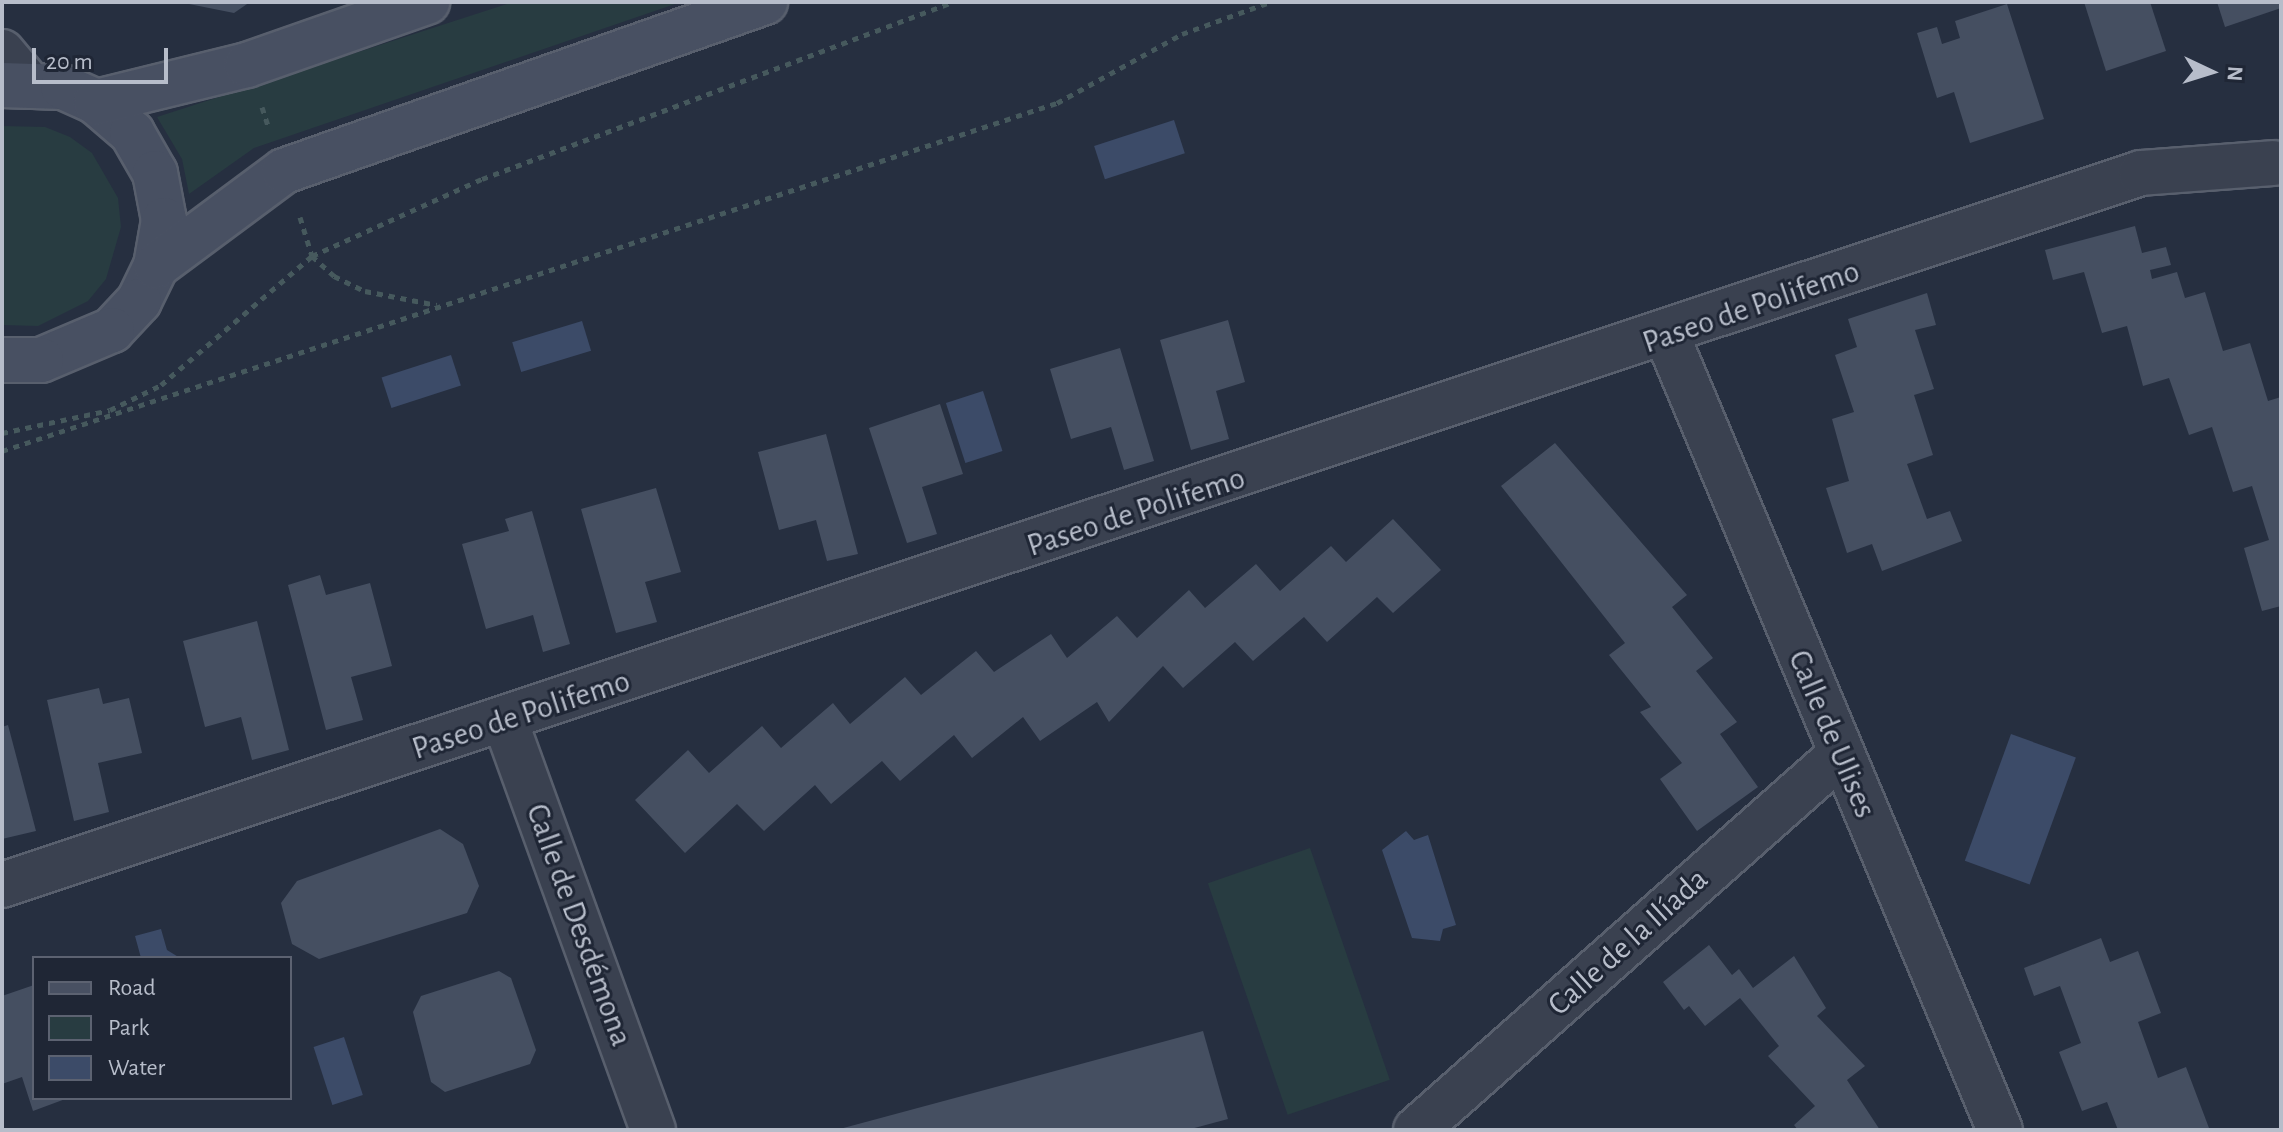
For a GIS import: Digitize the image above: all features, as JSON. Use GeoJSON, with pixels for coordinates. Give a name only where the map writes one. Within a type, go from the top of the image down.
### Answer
{"type":"FeatureCollection","features":[{"type":"Feature","properties":{"kind":"street"},"geometry":{"type":"LineString","coordinates":[[156,266],[284,171],[765,2]]}},
{"type":"Feature","properties":{"kind":"street"},"geometry":{"type":"LineString","coordinates":[[96,102],[247,65],[414,4]]}},
{"type":"Feature","properties":{"kind":"street"},"geometry":{"type":"LineString","coordinates":[[2,360],[41,360],[112,330],[139,301],[156,266],[164,220],[155,173],[132,133],[96,102],[10,73]]}},
{"type":"Feature","properties":{"kind":"street","name":"Paseo de Polifemo"},"geometry":{"type":"LineString","coordinates":[[2,885],[1667,336],[2141,173],[2279,156]]}},
{"type":"Feature","properties":{"kind":"street","name":"Calle de Ulises"},"geometry":{"type":"LineString","coordinates":[[1667,336],[1840,755],[2000,1130]]}},
{"type":"Feature","properties":{"kind":"street","name":"Calle de Desdémona"},"geometry":{"type":"LineString","coordinates":[[505,721],[653,1130]]}},
{"type":"Feature","properties":{"kind":"street","name":"Calle de la Ilíada"},"geometry":{"type":"LineString","coordinates":[[1416,1130],[1840,755]]}},
{"type":"Feature","properties":{"kind":"path"},"geometry":{"type":"LineString","coordinates":[[2,433],[110,410],[161,385],[312,256],[482,179],[953,2]]}},
{"type":"Feature","properties":{"kind":"path"},"geometry":{"type":"LineString","coordinates":[[2,451],[1057,103],[1182,34],[1270,2]]}},
{"type":"Feature","properties":{"kind":"path"},"geometry":{"type":"LineString","coordinates":[[312,256],[365,291],[438,305]]}},
{"type":"Feature","properties":{"kind":"green space"},"geometry":{"type":"Polygon","coordinates":[[[513,2],[681,2],[254,148],[189,194],[182,159],[157,117],[513,2]]]}},
{"type":"Feature","properties":{"kind":"green space"},"geometry":{"type":"Polygon","coordinates":[[[2,126],[45,127],[70,137],[92,153],[118,198],[121,227],[106,279],[88,301],[38,326],[2,325],[2,126]]]}},
{"type":"Feature","properties":{"kind":"green space"},"geometry":{"type":"Polygon","coordinates":[[[1310,848],[1390,1080],[1288,1115],[1208,883],[1310,848]]]}},
{"type":"Feature","properties":{"kind":"water"},"geometry":{"type":"Polygon","coordinates":[[[1174,120],[1185,153],[1105,179],[1094,146],[1174,120]]]}},
{"type":"Feature","properties":{"kind":"water"},"geometry":{"type":"Polygon","coordinates":[[[582,321],[591,351],[521,372],[512,342],[582,321]]]}},
{"type":"Feature","properties":{"kind":"water"},"geometry":{"type":"Polygon","coordinates":[[[451,355],[461,385],[391,408],[382,378],[451,355]]]}},
{"type":"Feature","properties":{"kind":"water"},"geometry":{"type":"Polygon","coordinates":[[[983,391],[1002,451],[965,463],[946,403],[983,391]]]}},
{"type":"Feature","properties":{"kind":"water"},"geometry":{"type":"Polygon","coordinates":[[[2011,734],[2076,758],[2030,884],[1965,861],[2011,734]]]}},
{"type":"Feature","properties":{"kind":"water"},"geometry":{"type":"Polygon","coordinates":[[[1406,831],[1414,840],[1428,835],[1456,925],[1443,929],[1440,941],[1412,938],[1382,850],[1406,831]]]}},
{"type":"Feature","properties":{"kind":"water"},"geometry":{"type":"Polygon","coordinates":[[[161,929],[167,950],[177,956],[140,956],[135,936],[161,929]]]}},
{"type":"Feature","properties":{"kind":"water"},"geometry":{"type":"Polygon","coordinates":[[[344,1037],[363,1095],[332,1105],[314,1047],[344,1037]]]}},
{"type":"Feature","properties":{"kind":"building"},"geometry":{"type":"Polygon","coordinates":[[[179,2],[250,2],[234,13],[179,2]]]}},
{"type":"Feature","properties":{"kind":"building"},"geometry":{"type":"Polygon","coordinates":[[[2084,2],[2150,2],[2166,51],[2106,71],[2084,2]]]}},
{"type":"Feature","properties":{"kind":"building"},"geometry":{"type":"Polygon","coordinates":[[[2217,2],[2281,2],[2281,8],[2225,27],[2217,2]]]}},
{"type":"Feature","properties":{"kind":"building"},"geometry":{"type":"Polygon","coordinates":[[[2007,4],[2044,119],[1970,143],[1954,92],[1937,98],[1917,33],[1937,27],[1942,44],[1960,38],[1955,21],[2007,4]]]}},
{"type":"Feature","properties":{"kind":"building"},"geometry":{"type":"Polygon","coordinates":[[[2135,226],[2142,253],[2166,247],[2171,265],[2150,270],[2152,279],[2177,272],[2185,298],[2205,292],[2223,351],[2250,343],[2268,401],[2281,397],[2281,606],[2262,611],[2244,548],[2269,540],[2252,486],[2233,492],[2212,427],[2189,435],[2169,378],[2143,386],[2127,326],[2102,333],[2084,272],[2053,280],[2045,250],[2135,226]]]}},
{"type":"Feature","properties":{"kind":"building"},"geometry":{"type":"Polygon","coordinates":[[[1927,293],[1936,325],[1915,330],[1934,389],[1914,395],[1933,455],[1907,464],[1927,519],[1950,511],[1962,541],[1882,571],[1872,544],[1847,553],[1826,488],[1849,481],[1832,419],[1854,412],[1835,355],[1857,347],[1848,319],[1927,293]]]}},
{"type":"Feature","properties":{"kind":"building"},"geometry":{"type":"Polygon","coordinates":[[[1228,320],[1245,382],[1216,391],[1229,439],[1191,450],[1160,340],[1228,320]]]}},
{"type":"Feature","properties":{"kind":"building"},"geometry":{"type":"Polygon","coordinates":[[[1120,348],[1154,461],[1124,470],[1111,427],[1071,439],[1050,369],[1120,348]]]}},
{"type":"Feature","properties":{"kind":"building"},"geometry":{"type":"Polygon","coordinates":[[[940,404],[963,474],[922,487],[937,534],[907,543],[869,428],[940,404]]]}},
{"type":"Feature","properties":{"kind":"building"},"geometry":{"type":"Polygon","coordinates":[[[826,434],[858,554],[827,561],[816,520],[779,530],[758,452],[826,434]]]}},
{"type":"Feature","properties":{"kind":"building"},"geometry":{"type":"Polygon","coordinates":[[[1555,443],[1687,595],[1672,607],[1713,658],[1696,671],[1737,722],[1720,734],[1758,787],[1697,831],[1660,779],[1682,763],[1640,712],[1651,707],[1609,655],[1625,643],[1501,486],[1555,443]]]}},
{"type":"Feature","properties":{"kind":"building"},"geometry":{"type":"Polygon","coordinates":[[[656,488],[681,572],[645,582],[657,622],[616,633],[581,509],[656,488]]]}},
{"type":"Feature","properties":{"kind":"building"},"geometry":{"type":"Polygon","coordinates":[[[532,511],[570,644],[543,652],[533,615],[486,629],[462,544],[509,531],[505,519],[532,511]]]}},
{"type":"Feature","properties":{"kind":"building"},"geometry":{"type":"Polygon","coordinates":[[[1393,519],[1441,570],[1393,613],[1377,597],[1327,642],[1304,617],[1253,661],[1235,642],[1183,688],[1163,666],[1109,722],[1097,702],[1040,741],[1023,717],[972,758],[954,735],[900,781],[882,761],[831,804],[815,785],[764,831],[737,804],[685,853],[635,800],[688,750],[709,773],[762,726],[781,748],[833,703],[850,724],[905,677],[921,695],[976,651],[994,672],[1051,634],[1067,658],[1117,616],[1137,638],[1189,590],[1205,608],[1256,564],[1280,591],[1331,546],[1346,562],[1393,519]]]}},
{"type":"Feature","properties":{"kind":"building"},"geometry":{"type":"Polygon","coordinates":[[[320,575],[326,595],[370,583],[392,666],[351,677],[363,720],[326,730],[288,585],[320,575]]]}},
{"type":"Feature","properties":{"kind":"building"},"geometry":{"type":"Polygon","coordinates":[[[257,621],[289,750],[252,760],[241,717],[205,727],[183,641],[257,621]]]}},
{"type":"Feature","properties":{"kind":"building"},"geometry":{"type":"Polygon","coordinates":[[[99,688],[103,704],[129,698],[142,753],[98,763],[109,812],[74,821],[47,700],[99,688]]]}},
{"type":"Feature","properties":{"kind":"building"},"geometry":{"type":"Polygon","coordinates":[[[8,725],[36,831],[2,839],[2,727],[8,725]]]}},
{"type":"Feature","properties":{"kind":"building"},"geometry":{"type":"Polygon","coordinates":[[[440,829],[463,844],[479,886],[467,913],[319,959],[292,944],[281,903],[297,881],[440,829]]]}},
{"type":"Feature","properties":{"kind":"building"},"geometry":{"type":"Polygon","coordinates":[[[2101,938],[2110,962],[2138,951],[2161,1013],[2138,1022],[2158,1078],[2186,1067],[2209,1128],[2118,1130],[2107,1102],[2082,1111],[2059,1052],[2081,1043],[2060,986],[2034,996],[2024,968],[2101,938]]]}},
{"type":"Feature","properties":{"kind":"building"},"geometry":{"type":"Polygon","coordinates":[[[1709,945],[1732,975],[1739,969],[1753,988],[1794,956],[1826,1008],[1817,1016],[1865,1066],[1847,1080],[1880,1130],[1798,1130],[1794,1125],[1815,1106],[1768,1056],[1779,1046],[1740,998],[1705,1026],[1689,1006],[1684,1010],[1663,982],[1709,945]]]}},
{"type":"Feature","properties":{"kind":"building"},"geometry":{"type":"Polygon","coordinates":[[[499,971],[511,978],[536,1050],[530,1064],[445,1092],[431,1082],[413,1012],[421,996],[499,971]]]}},
{"type":"Feature","properties":{"kind":"building"},"geometry":{"type":"Polygon","coordinates":[[[32,986],[32,1100],[63,1100],[33,1111],[22,1077],[2,1084],[2,996],[32,986]]]}},
{"type":"Feature","properties":{"kind":"building"},"geometry":{"type":"Polygon","coordinates":[[[1203,1031],[1228,1119],[1187,1130],[836,1130],[1203,1031]]]}}]}
